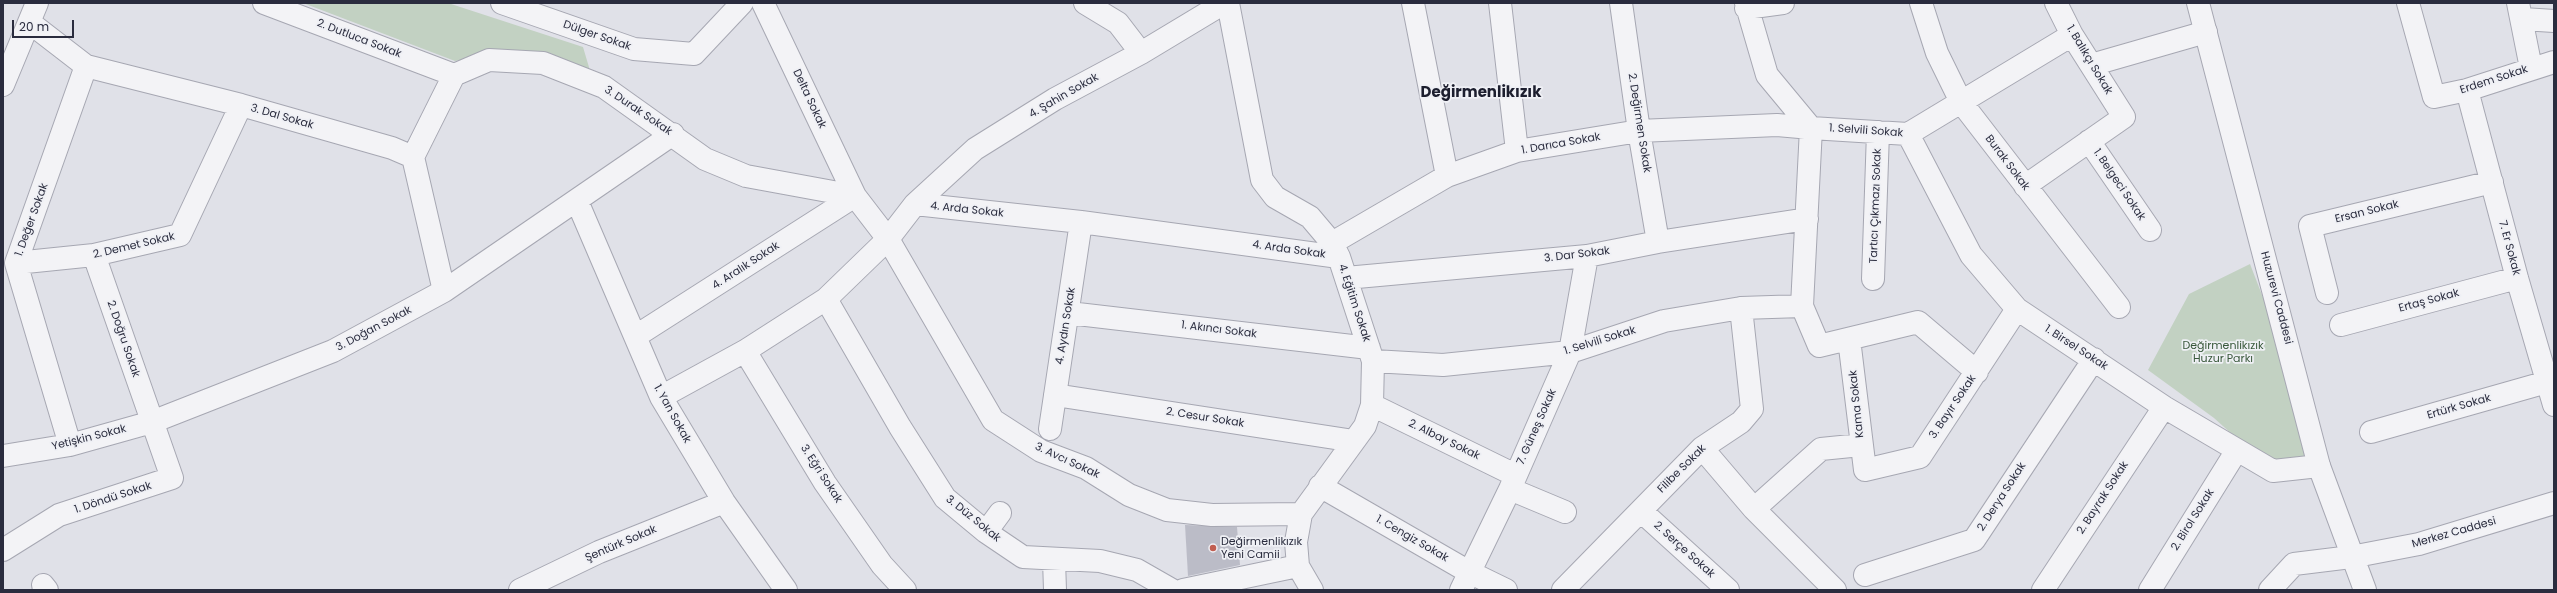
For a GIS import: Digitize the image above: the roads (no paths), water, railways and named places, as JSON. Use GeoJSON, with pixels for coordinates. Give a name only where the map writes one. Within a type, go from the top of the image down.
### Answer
{"type":"FeatureCollection","features":[{"type":"Feature","properties":{"kind":"street","name":"2. Dutluca Sokak"},"geometry":{"type":"LineString","coordinates":[[264,3],[454,75]]}},
{"type":"Feature","properties":{"kind":"street","name":"Dülger Sokak"},"geometry":{"type":"LineString","coordinates":[[502,3],[634,49],[694,54],[742,3]]}},
{"type":"Feature","properties":{"kind":"street","name":"Delta Sokak"},"geometry":{"type":"LineString","coordinates":[[763,3],[855,196]]}},
{"type":"Feature","properties":{"kind":"street"},"geometry":{"type":"LineString","coordinates":[[1084,3],[1118,23],[1141,53]]}},
{"type":"Feature","properties":{"kind":"street","name":"4. Şahin Sokak"},"geometry":{"type":"LineString","coordinates":[[915,204],[975,149],[1055,99],[1141,53],[1224,3]]}},
{"type":"Feature","properties":{"kind":"street","name":"4. Eğitim Sokak"},"geometry":{"type":"LineString","coordinates":[[1228,3],[1262,180],[1275,197],[1310,217],[1336,250],[1371,354],[1372,404],[1364,426],[1301,514],[1296,542],[1298,566],[1312,590]]}},
{"type":"Feature","properties":{"kind":"street"},"geometry":{"type":"LineString","coordinates":[[1413,3],[1447,176]]}},
{"type":"Feature","properties":{"kind":"street"},"geometry":{"type":"LineString","coordinates":[[1500,3],[1517,151]]}},
{"type":"Feature","properties":{"kind":"street","name":"2. Değirmen Sokak"},"geometry":{"type":"LineString","coordinates":[[1621,3],[1639,131],[1658,242]]}},
{"type":"Feature","properties":{"kind":"street"},"geometry":{"type":"LineString","coordinates":[[1783,3],[1746,6],[1767,75],[1811,128],[1802,306],[1819,346],[1918,322],[1977,372]]}},
{"type":"Feature","properties":{"kind":"street","name":"Burak Sokak"},"geometry":{"type":"LineString","coordinates":[[1921,3],[1937,52],[1961,102],[2119,307]]}},
{"type":"Feature","properties":{"kind":"street","name":"1. Balıkçı Sokak"},"geometry":{"type":"LineString","coordinates":[[2056,3],[2072,35],[2124,117]]}},
{"type":"Feature","properties":{"kind":"street","name":"Huzurevi Caddesi"},"geometry":{"type":"LineString","coordinates":[[2198,3],[2319,466],[2365,590]]}},
{"type":"Feature","properties":{"kind":"street","name":"Erdem Sokak"},"geometry":{"type":"LineString","coordinates":[[2408,3],[2434,97],[2467,90],[2531,68],[2554,62]]}},
{"type":"Feature","properties":{"kind":"street"},"geometry":{"type":"LineString","coordinates":[[2531,68],[2520,11],[2554,20]]}},
{"type":"Feature","properties":{"kind":"street"},"geometry":{"type":"LineString","coordinates":[[3,85],[33,13]]}},
{"type":"Feature","properties":{"kind":"street","name":"3. Dal Sokak"},"geometry":{"type":"LineString","coordinates":[[33,13],[86,66],[241,105],[392,148],[413,157]]}},
{"type":"Feature","properties":{"kind":"street"},"geometry":{"type":"LineString","coordinates":[[2091,65],[2206,32]]}},
{"type":"Feature","properties":{"kind":"street","name":"1. Selvili Sokak"},"geometry":{"type":"LineString","coordinates":[[1811,128],[1908,134],[2072,35]]}},
{"type":"Feature","properties":{"kind":"street","name":"3. Durak Sokak"},"geometry":{"type":"LineString","coordinates":[[454,75],[489,60],[543,64],[604,87],[673,134],[705,159],[746,176],[855,196]]}},
{"type":"Feature","properties":{"kind":"street","name":"1. Değer Sokak"},"geometry":{"type":"LineString","coordinates":[[70,445],[16,263],[86,66]]}},
{"type":"Feature","properties":{"kind":"street"},"geometry":{"type":"LineString","coordinates":[[444,291],[413,157],[454,75]]}},
{"type":"Feature","properties":{"kind":"street","name":"7. Er Sokak"},"geometry":{"type":"LineString","coordinates":[[2467,90],[2517,278],[2547,355],[2547,382],[2554,405]]}},
{"type":"Feature","properties":{"kind":"street","name":"2. Demet Sokak"},"geometry":{"type":"LineString","coordinates":[[16,263],[94,255],[180,235],[241,105]]}},
{"type":"Feature","properties":{"kind":"street","name":"1. Belgeci Sokak"},"geometry":{"type":"LineString","coordinates":[[2025,186],[2124,117]]}},
{"type":"Feature","properties":{"kind":"street","name":"1. Darıca Sokak"},"geometry":{"type":"LineString","coordinates":[[1336,250],[1447,176],[1517,151],[1639,131],[1777,125],[1811,128]]}},
{"type":"Feature","properties":{"kind":"street","name":"Tartıcı Çıkmazı Sokak"},"geometry":{"type":"LineString","coordinates":[[1874,279],[1878,132]]}},
{"type":"Feature","properties":{"kind":"street"},"geometry":{"type":"LineString","coordinates":[[577,201],[673,134]]}},
{"type":"Feature","properties":{"kind":"street","name":"1. Birsel Sokak"},"geometry":{"type":"LineString","coordinates":[[1908,134],[1971,255],[2017,309],[2164,407],[2273,471],[2319,466]]}},
{"type":"Feature","properties":{"kind":"street","name":"1. Belgeci Sokak"},"geometry":{"type":"LineString","coordinates":[[2089,141],[2150,230]]}},
{"type":"Feature","properties":{"kind":"street","name":"Ersan Sokak"},"geometry":{"type":"LineString","coordinates":[[2326,293],[2310,226],[2492,182]]}},
{"type":"Feature","properties":{"kind":"street"},"geometry":{"type":"LineString","coordinates":[[855,196],[888,239]]}},
{"type":"Feature","properties":{"kind":"street","name":"4. Aralık Sokak"},"geometry":{"type":"LineString","coordinates":[[636,336],[855,196]]}},
{"type":"Feature","properties":{"kind":"street","name":"3. Doğan Sokak"},"geometry":{"type":"LineString","coordinates":[[152,422],[333,351],[444,291],[577,201]]}},
{"type":"Feature","properties":{"kind":"street","name":"1. Yan Sokak"},"geometry":{"type":"LineString","coordinates":[[577,201],[661,397],[724,502],[780,589]]}},
{"type":"Feature","properties":{"kind":"street","name":"4. Arda Sokak"},"geometry":{"type":"LineString","coordinates":[[661,397],[745,351],[826,299],[888,239],[915,204],[1336,250]]}},
{"type":"Feature","properties":{"kind":"street","name":"3. Dar Sokak"},"geometry":{"type":"LineString","coordinates":[[1346,278],[1588,256],[1658,242],[1807,219]]}},
{"type":"Feature","properties":{"kind":"street","name":"4. Aydın Sokak"},"geometry":{"type":"LineString","coordinates":[[1050,430],[1081,222]]}},
{"type":"Feature","properties":{"kind":"street","name":"3. Avcı Sokak"},"geometry":{"type":"LineString","coordinates":[[888,239],[993,420],[1041,451],[1086,468],[1130,495],[1167,510],[1212,515],[1301,514]]}},
{"type":"Feature","properties":{"kind":"street","name":"2. Doğru Sokak"},"geometry":{"type":"LineString","coordinates":[[94,255],[152,422]]}},
{"type":"Feature","properties":{"kind":"street","name":"7. Güneş Sokak"},"geometry":{"type":"LineString","coordinates":[[1465,581],[1513,482],[1570,352],[1588,256]]}},
{"type":"Feature","properties":{"kind":"street","name":"Ertaş Sokak"},"geometry":{"type":"LineString","coordinates":[[2341,325],[2517,278]]}},
{"type":"Feature","properties":{"kind":"street","name":"3. Düz Sokak"},"geometry":{"type":"LineString","coordinates":[[826,299],[900,427],[945,498],[986,532],[1023,556],[1054,560],[1100,561],[1137,570],[1172,590]]}},
{"type":"Feature","properties":{"kind":"street","name":"1. Selvili Sokak"},"geometry":{"type":"LineString","coordinates":[[1371,354],[1443,366],[1570,352],[1664,321],[1741,308],[1802,306]]}},
{"type":"Feature","properties":{"kind":"street","name":"Filibe Sokak"},"geometry":{"type":"LineString","coordinates":[[1563,590],[1702,448],[1741,422],[1752,409],[1741,308]]}},
{"type":"Feature","properties":{"kind":"street","name":"3. Bayır Sokak"},"geometry":{"type":"LineString","coordinates":[[1865,470],[1920,456],[1977,372],[2017,309]]}},
{"type":"Feature","properties":{"kind":"street","name":"1. Akıncı Sokak"},"geometry":{"type":"LineString","coordinates":[[1068,313],[1371,354]]}},
{"type":"Feature","properties":{"kind":"street","name":"Kama Sokak"},"geometry":{"type":"LineString","coordinates":[[1849,339],[1865,470]]}},
{"type":"Feature","properties":{"kind":"street","name":"3. Eğri Sokak"},"geometry":{"type":"LineString","coordinates":[[745,351],[825,483],[882,565],[905,590]]}},
{"type":"Feature","properties":{"kind":"street","name":"2. Derya Sokak"},"geometry":{"type":"LineString","coordinates":[[1865,575],[1974,540],[2094,359]]}},
{"type":"Feature","properties":{"kind":"street","name":"Ertürk Sokak"},"geometry":{"type":"LineString","coordinates":[[2371,432],[2547,382]]}},
{"type":"Feature","properties":{"kind":"street","name":"2. Cesur Sokak"},"geometry":{"type":"LineString","coordinates":[[1055,395],[1354,441]]}},
{"type":"Feature","properties":{"kind":"street","name":"2. Albay Sokak"},"geometry":{"type":"LineString","coordinates":[[1372,404],[1565,512]]}},
{"type":"Feature","properties":{"kind":"street","name":"2. Bayrak Sokak"},"geometry":{"type":"LineString","coordinates":[[2043,590],[2164,407]]}},
{"type":"Feature","properties":{"kind":"street","name":"Yetişkin Sokak"},"geometry":{"type":"LineString","coordinates":[[3,456],[70,445],[152,422]]}},
{"type":"Feature","properties":{"kind":"street","name":"1. Döndü Sokak"},"geometry":{"type":"LineString","coordinates":[[3,550],[59,515],[172,478],[152,422]]}},
{"type":"Feature","properties":{"kind":"street"},"geometry":{"type":"LineString","coordinates":[[1754,509],[1822,449],[1861,445]]}},
{"type":"Feature","properties":{"kind":"street"},"geometry":{"type":"LineString","coordinates":[[1702,448],[1754,509],[1835,590]]}},
{"type":"Feature","properties":{"kind":"street","name":"2. Birol Sokak"},"geometry":{"type":"LineString","coordinates":[[2150,590],[2237,450]]}},
{"type":"Feature","properties":{"kind":"street","name":"1. Cengiz Sokak"},"geometry":{"type":"LineString","coordinates":[[1320,486],[1465,581],[1506,590]]}},
{"type":"Feature","properties":{"kind":"street","name":"Şentürk Sokak"},"geometry":{"type":"LineString","coordinates":[[520,590],[599,552],[724,502]]}},
{"type":"Feature","properties":{"kind":"street","name":"Merkez Caddesi"},"geometry":{"type":"LineString","coordinates":[[2270,590],[2294,564],[2352,556],[2419,544],[2554,503]]}},
{"type":"Feature","properties":{"kind":"street","name":"2. Serçe Sokak"},"geometry":{"type":"LineString","coordinates":[[1641,511],[1728,590]]}},
{"type":"Feature","properties":{"kind":"street"},"geometry":{"type":"LineString","coordinates":[[986,532],[1000,513]]}},
{"type":"Feature","properties":{"kind":"street"},"geometry":{"type":"LineString","coordinates":[[1054,560],[1055,590]]}},
{"type":"Feature","properties":{"kind":"street"},"geometry":{"type":"LineString","coordinates":[[1183,590],[1298,566]]}},
{"type":"Feature","properties":{"kind":"place","name":"Değirmenlikızık Yeni Camii"},"geometry":{"type":"Point","coordinates":[1213,548]}},
{"type":"Feature","properties":{"kind":"district","name":"Değirmenlikızık"},"geometry":{"type":"Point","coordinates":[1481,93]}},
{"type":"Feature","properties":{"kind":"park label","name":"Değirmenlikızık Huzur Parkı"},"geometry":{"type":"Point","coordinates":[2223,352]}}]}
